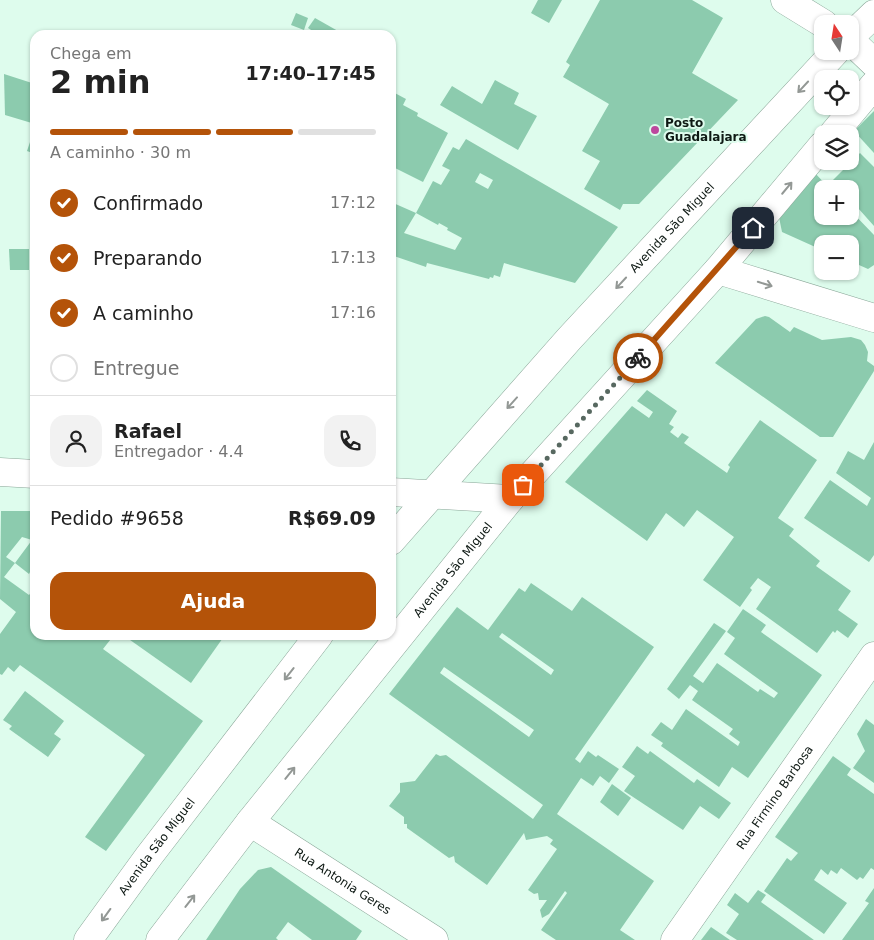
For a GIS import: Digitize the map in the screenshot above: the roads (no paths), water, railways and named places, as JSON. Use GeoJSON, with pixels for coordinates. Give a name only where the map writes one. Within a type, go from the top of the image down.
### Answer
{"type":"FeatureCollection","features":[{"type":"Feature","properties":{"kind":"main road"},"geometry":{"type":"LineString","coordinates":[[785,0],[814,18]]}},
{"type":"Feature","properties":{"kind":"main road"},"geometry":{"type":"LineString","coordinates":[[859,29],[874,14]]}},
{"type":"Feature","properties":{"kind":"main road"},"geometry":{"type":"LineString","coordinates":[[859,47],[874,63]]}},
{"type":"Feature","properties":{"kind":"main road","name":"Avenida São Miguel"},"geometry":{"type":"LineString","coordinates":[[396,535],[569,339],[828,60]]}},
{"type":"Feature","properties":{"kind":"main road"},"geometry":{"type":"LineString","coordinates":[[841,125],[874,85]]}},
{"type":"Feature","properties":{"kind":"main road","name":"Avenida São Miguel"},"geometry":{"type":"LineString","coordinates":[[160,940],[250,822],[510,499],[718,270],[814,156]]}},
{"type":"Feature","properties":{"kind":"main road"},"geometry":{"type":"LineString","coordinates":[[718,270],[874,318]]}},
{"type":"Feature","properties":{"kind":"main road"},"geometry":{"type":"LineString","coordinates":[[0,472],[30,474]]}},
{"type":"Feature","properties":{"kind":"main road"},"geometry":{"type":"LineString","coordinates":[[396,492],[510,499]]}},
{"type":"Feature","properties":{"kind":"main road","name":"Avenida São Miguel"},"geometry":{"type":"LineString","coordinates":[[88,940],[149,856],[315,640]]}},
{"type":"Feature","properties":{"kind":"main road","name":"Rua Firmino Barbosa"},"geometry":{"type":"LineString","coordinates":[[675,940],[874,656]]}},
{"type":"Feature","properties":{"kind":"main road","name":"Rua Antonia Geres"},"geometry":{"type":"LineString","coordinates":[[250,822],[434,940]]}},
{"type":"Feature","properties":{"kind":"place","name":"Posto Guadalajara"},"geometry":{"type":"Point","coordinates":[655,130]}}]}
